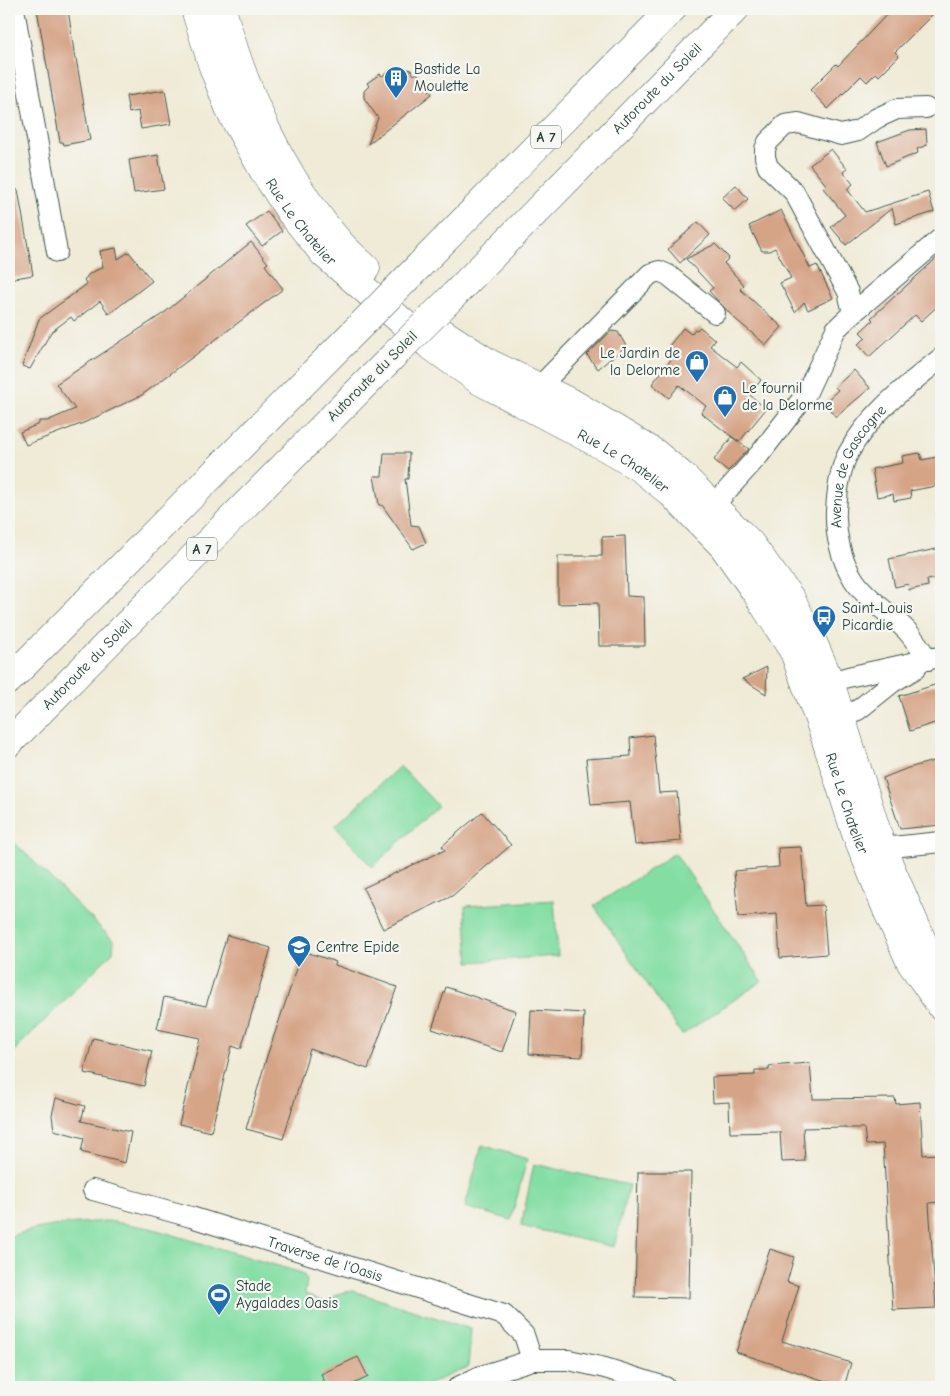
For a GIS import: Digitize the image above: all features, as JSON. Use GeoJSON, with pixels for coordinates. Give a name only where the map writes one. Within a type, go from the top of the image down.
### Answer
{"type":"FeatureCollection","features":[{"type":"Feature","properties":{"kind":"main road","name":"Rue Le Chatelier"},"geometry":{"type":"LineString","coordinates":[[195,9],[213,67],[231,112],[263,170],[291,213],[324,254],[428,344],[480,381],[607,448],[641,470],[671,493],[707,513],[750,543],[792,599],[812,640],[819,685],[830,719],[855,832],[911,962],[941,1006]]}},
{"type":"Feature","properties":{"kind":"main road","name":"Rue Le Chatelier"},"geometry":{"type":"LineString","coordinates":[[222,9],[251,97],[280,157],[307,200],[339,242],[372,274],[443,333],[489,363],[582,409],[655,453],[685,478],[707,513]]}},
{"type":"Feature","properties":{"kind":"main road","name":"A 7"},"geometry":{"type":"LineString","coordinates":[[9,680],[672,9]]}},
{"type":"Feature","properties":{"kind":"main road","name":"Autoroute du Soleil"},"geometry":{"type":"LineString","coordinates":[[9,743],[735,9]]}},
{"type":"Feature","properties":{"kind":"main road","name":"Rue Le Chatelier"},"geometry":{"type":"LineString","coordinates":[[830,719],[857,772],[882,848],[941,984]]}},
{"type":"Feature","properties":{"kind":"street"},"geometry":{"type":"LineString","coordinates":[[14,9],[57,252]]}},
{"type":"Feature","properties":{"kind":"street"},"geometry":{"type":"LineString","coordinates":[[853,313],[848,292],[794,192],[768,167],[765,157],[768,142],[785,125],[799,123],[841,135],[858,131],[877,118],[897,109],[926,108]]}},
{"type":"Feature","properties":{"kind":"street"},"geometry":{"type":"LineString","coordinates":[[707,513],[759,455],[806,394],[836,329],[941,238]]}},
{"type":"Feature","properties":{"kind":"street"},"geometry":{"type":"LineString","coordinates":[[539,387],[650,274],[659,271],[668,276],[715,313]]}},
{"type":"Feature","properties":{"kind":"street","name":"Avenue de Gascogne"},"geometry":{"type":"LineString","coordinates":[[935,658],[854,580],[839,546],[835,522],[836,498],[848,454],[862,432],[891,399],[941,358]]}},
{"type":"Feature","properties":{"kind":"street"},"geometry":{"type":"LineString","coordinates":[[819,685],[935,658]]}},
{"type":"Feature","properties":{"kind":"street"},"geometry":{"type":"LineString","coordinates":[[830,719],[858,710],[893,682],[935,658]]}},
{"type":"Feature","properties":{"kind":"street"},"geometry":{"type":"LineString","coordinates":[[855,832],[882,848],[941,842]]}},
{"type":"Feature","properties":{"kind":"street","name":"Traverse de l'Oasis"},"geometry":{"type":"LineString","coordinates":[[93,1190],[191,1217],[504,1315],[524,1335],[532,1360]]}},
{"type":"Feature","properties":{"kind":"street"},"geometry":{"type":"LineString","coordinates":[[458,1387],[481,1376],[532,1360],[568,1360],[605,1368],[665,1387]]}},
{"type":"Feature","properties":{"kind":"green space"},"geometry":{"type":"Polygon","coordinates":[[[400,766],[438,806],[372,867],[335,826],[400,766]]]}},
{"type":"Feature","properties":{"kind":"green space"},"geometry":{"type":"Polygon","coordinates":[[[15,843],[114,941],[113,952],[9,1056],[9,846],[15,843]]]}},
{"type":"Feature","properties":{"kind":"green space"},"geometry":{"type":"Polygon","coordinates":[[[675,853],[762,981],[682,1035],[594,906],[675,853]]]}},
{"type":"Feature","properties":{"kind":"green space"},"geometry":{"type":"Polygon","coordinates":[[[554,900],[558,956],[469,962],[465,906],[554,900]]]}},
{"type":"Feature","properties":{"kind":"green space"},"geometry":{"type":"Polygon","coordinates":[[[482,1145],[527,1159],[511,1220],[465,1207],[482,1145]]]}},
{"type":"Feature","properties":{"kind":"green space"},"geometry":{"type":"Polygon","coordinates":[[[534,1164],[629,1185],[614,1247],[521,1226],[534,1164]]]}},
{"type":"Feature","properties":{"kind":"green space","name":"Stade Aygalades Oasis"},"geometry":{"type":"Polygon","coordinates":[[[108,1221],[150,1228],[302,1273],[307,1280],[305,1294],[325,1302],[340,1293],[353,1291],[471,1329],[468,1367],[423,1387],[9,1387],[9,1237],[45,1227],[108,1221]]]}},
{"type":"Feature","properties":{"kind":"building"},"geometry":{"type":"Polygon","coordinates":[[[37,9],[68,9],[90,140],[64,145],[63,142],[60,142],[37,9]]]}},
{"type":"Feature","properties":{"kind":"building"},"geometry":{"type":"Polygon","coordinates":[[[892,9],[938,9],[895,52],[899,56],[879,76],[876,73],[867,82],[861,76],[828,109],[810,90],[836,64],[838,66],[892,9]]]}},
{"type":"Feature","properties":{"kind":"building","name":"Bastide La Moulette"},"geometry":{"type":"Polygon","coordinates":[[[399,67],[411,70],[414,75],[417,73],[432,94],[368,144],[378,118],[364,98],[364,91],[369,86],[367,83],[380,74],[382,76],[392,69],[397,70],[399,67]]]}},
{"type":"Feature","properties":{"kind":"building"},"geometry":{"type":"Polygon","coordinates":[[[165,90],[171,124],[141,129],[138,111],[129,113],[126,96],[165,90]]]}},
{"type":"Feature","properties":{"kind":"building"},"geometry":{"type":"Polygon","coordinates":[[[926,129],[927,145],[917,149],[918,153],[886,166],[877,142],[910,130],[926,129]]]}},
{"type":"Feature","properties":{"kind":"building"},"geometry":{"type":"Polygon","coordinates":[[[831,149],[847,169],[843,172],[853,184],[847,189],[865,212],[928,192],[934,212],[896,224],[892,208],[846,245],[831,227],[845,215],[823,188],[827,186],[810,165],[831,149]]]}},
{"type":"Feature","properties":{"kind":"building"},"geometry":{"type":"Polygon","coordinates":[[[158,155],[164,189],[134,193],[129,160],[158,155]]]}},
{"type":"Feature","properties":{"kind":"building"},"geometry":{"type":"Polygon","coordinates":[[[736,185],[748,199],[735,211],[722,198],[736,185]]]}},
{"type":"Feature","properties":{"kind":"building"},"geometry":{"type":"Polygon","coordinates":[[[9,190],[18,190],[33,275],[9,279],[9,190]]]}},
{"type":"Feature","properties":{"kind":"building"},"geometry":{"type":"Polygon","coordinates":[[[781,210],[810,268],[817,265],[833,298],[808,310],[804,302],[795,312],[780,283],[791,278],[775,248],[769,251],[762,251],[749,226],[781,210]]]}},
{"type":"Feature","properties":{"kind":"building"},"geometry":{"type":"Polygon","coordinates":[[[267,211],[282,231],[262,246],[246,226],[267,211]]]}},
{"type":"Feature","properties":{"kind":"building"},"geometry":{"type":"Polygon","coordinates":[[[698,222],[710,235],[680,263],[668,249],[698,222]]]}},
{"type":"Feature","properties":{"kind":"building"},"geometry":{"type":"Polygon","coordinates":[[[251,242],[268,263],[265,265],[283,289],[142,395],[86,422],[26,445],[20,432],[39,424],[39,421],[47,421],[75,409],[56,384],[164,313],[251,242]]]}},
{"type":"Feature","properties":{"kind":"building"},"geometry":{"type":"Polygon","coordinates":[[[715,244],[729,258],[724,263],[744,285],[740,289],[782,327],[766,345],[733,317],[709,291],[713,288],[686,259],[715,244]]]}},
{"type":"Feature","properties":{"kind":"building"},"geometry":{"type":"Polygon","coordinates":[[[116,248],[118,259],[129,252],[152,281],[109,314],[100,301],[74,321],[71,317],[51,332],[30,369],[22,366],[39,319],[87,284],[84,280],[89,274],[103,267],[100,251],[116,248]]]}},
{"type":"Feature","properties":{"kind":"building"},"geometry":{"type":"Polygon","coordinates":[[[941,254],[941,303],[921,321],[915,315],[869,357],[858,344],[866,338],[860,332],[873,320],[871,318],[941,254]]]}},
{"type":"Feature","properties":{"kind":"building"},"geometry":{"type":"Polygon","coordinates":[[[700,327],[715,340],[710,346],[737,367],[741,362],[761,380],[750,395],[766,409],[739,442],[701,413],[706,406],[679,385],[669,398],[652,384],[677,352],[669,346],[683,328],[691,334],[700,327]]]}},
{"type":"Feature","properties":{"kind":"building"},"geometry":{"type":"Polygon","coordinates":[[[611,331],[618,332],[626,346],[598,369],[587,355],[611,331]]]}},
{"type":"Feature","properties":{"kind":"building"},"geometry":{"type":"Polygon","coordinates":[[[854,370],[870,388],[836,417],[824,403],[838,390],[835,387],[854,370]]]}},
{"type":"Feature","properties":{"kind":"building"},"geometry":{"type":"Polygon","coordinates":[[[732,437],[749,449],[728,471],[714,460],[732,437]]]}},
{"type":"Feature","properties":{"kind":"building"},"geometry":{"type":"Polygon","coordinates":[[[384,453],[409,453],[408,479],[405,479],[411,525],[419,526],[426,543],[413,549],[382,505],[379,505],[374,476],[382,476],[384,453]]]}},
{"type":"Feature","properties":{"kind":"building"},"geometry":{"type":"Polygon","coordinates":[[[920,453],[922,460],[937,457],[938,465],[941,465],[941,485],[910,491],[911,498],[894,501],[893,494],[877,497],[872,469],[903,463],[902,456],[920,453]]]}},
{"type":"Feature","properties":{"kind":"building"},"geometry":{"type":"Polygon","coordinates":[[[625,536],[627,596],[644,597],[645,646],[599,646],[598,603],[558,604],[558,556],[602,556],[602,537],[625,536]]]}},
{"type":"Feature","properties":{"kind":"building"},"geometry":{"type":"Polygon","coordinates":[[[941,548],[941,577],[927,580],[928,586],[909,590],[908,584],[895,587],[889,559],[941,548]]]}},
{"type":"Feature","properties":{"kind":"building"},"geometry":{"type":"Polygon","coordinates":[[[767,667],[766,694],[742,679],[767,667]]]}},
{"type":"Feature","properties":{"kind":"building"},"geometry":{"type":"Polygon","coordinates":[[[941,683],[941,721],[910,731],[899,696],[941,683]]]}},
{"type":"Feature","properties":{"kind":"building"},"geometry":{"type":"Polygon","coordinates":[[[653,735],[659,793],[677,792],[681,841],[635,845],[630,802],[591,805],[586,759],[631,756],[630,738],[653,735]]]}},
{"type":"Feature","properties":{"kind":"building"},"geometry":{"type":"Polygon","coordinates":[[[941,759],[941,825],[900,829],[883,778],[908,768],[941,759]]]}},
{"type":"Feature","properties":{"kind":"building"},"geometry":{"type":"Polygon","coordinates":[[[482,812],[511,845],[452,896],[383,929],[363,888],[445,850],[442,846],[482,812]]]}},
{"type":"Feature","properties":{"kind":"building"},"geometry":{"type":"Polygon","coordinates":[[[801,847],[806,906],[823,905],[827,954],[780,958],[777,914],[738,917],[734,871],[779,867],[778,848],[801,847]]]}},
{"type":"Feature","properties":{"kind":"building"},"geometry":{"type":"Polygon","coordinates":[[[227,935],[271,948],[241,1049],[232,1046],[211,1132],[179,1124],[200,1038],[157,1029],[164,997],[206,1006],[227,935]]]}},
{"type":"Feature","properties":{"kind":"building"},"geometry":{"type":"Polygon","coordinates":[[[303,951],[336,962],[335,965],[397,987],[368,1069],[310,1049],[283,1139],[246,1129],[267,1056],[303,951]]]}},
{"type":"Feature","properties":{"kind":"building"},"geometry":{"type":"Polygon","coordinates":[[[446,987],[516,1011],[502,1052],[432,1029],[446,987]]]}},
{"type":"Feature","properties":{"kind":"building"},"geometry":{"type":"Polygon","coordinates":[[[531,1010],[584,1013],[582,1057],[529,1054],[531,1010]]]}},
{"type":"Feature","properties":{"kind":"building"},"geometry":{"type":"Polygon","coordinates":[[[93,1038],[152,1051],[144,1086],[84,1073],[93,1038]]]}},
{"type":"Feature","properties":{"kind":"building"},"geometry":{"type":"Polygon","coordinates":[[[810,1063],[813,1099],[895,1098],[896,1104],[920,1102],[923,1155],[937,1154],[940,1202],[929,1203],[936,1308],[893,1310],[883,1144],[866,1145],[864,1128],[803,1128],[805,1161],[782,1162],[780,1132],[730,1133],[729,1102],[713,1103],[712,1077],[755,1075],[755,1070],[769,1070],[769,1066],[810,1063]]]}},
{"type":"Feature","properties":{"kind":"building"},"geometry":{"type":"Polygon","coordinates":[[[56,1098],[85,1106],[81,1121],[131,1132],[125,1163],[81,1152],[84,1138],[54,1130],[52,1115],[56,1098]]]}},
{"type":"Feature","properties":{"kind":"building"},"geometry":{"type":"Polygon","coordinates":[[[638,1172],[691,1172],[689,1298],[635,1297],[638,1172]]]}},
{"type":"Feature","properties":{"kind":"building"},"geometry":{"type":"Polygon","coordinates":[[[770,1249],[794,1257],[787,1282],[799,1286],[782,1341],[851,1363],[844,1387],[736,1352],[770,1249]]]}},
{"type":"Feature","properties":{"kind":"building"},"geometry":{"type":"Polygon","coordinates":[[[358,1357],[368,1377],[347,1387],[327,1387],[321,1374],[358,1357]]]}},
{"type":"Feature","properties":{"kind":"place","name":"Bastide La Moulette"},"geometry":{"type":"Point","coordinates":[396,99]}},
{"type":"Feature","properties":{"kind":"place","name":"Le Jardin de la Delorme"},"geometry":{"type":"Point","coordinates":[697,383]}},
{"type":"Feature","properties":{"kind":"place","name":"Le fournil de la Delorme"},"geometry":{"type":"Point","coordinates":[725,418]}},
{"type":"Feature","properties":{"kind":"place","name":"Saint-Louis Picardie"},"geometry":{"type":"Point","coordinates":[824,638]}},
{"type":"Feature","properties":{"kind":"place","name":"Centre Epide"},"geometry":{"type":"Point","coordinates":[299,968]}},
{"type":"Feature","properties":{"kind":"place","name":"Stade Aygalades Oasis"},"geometry":{"type":"Point","coordinates":[219,1316]}}]}
